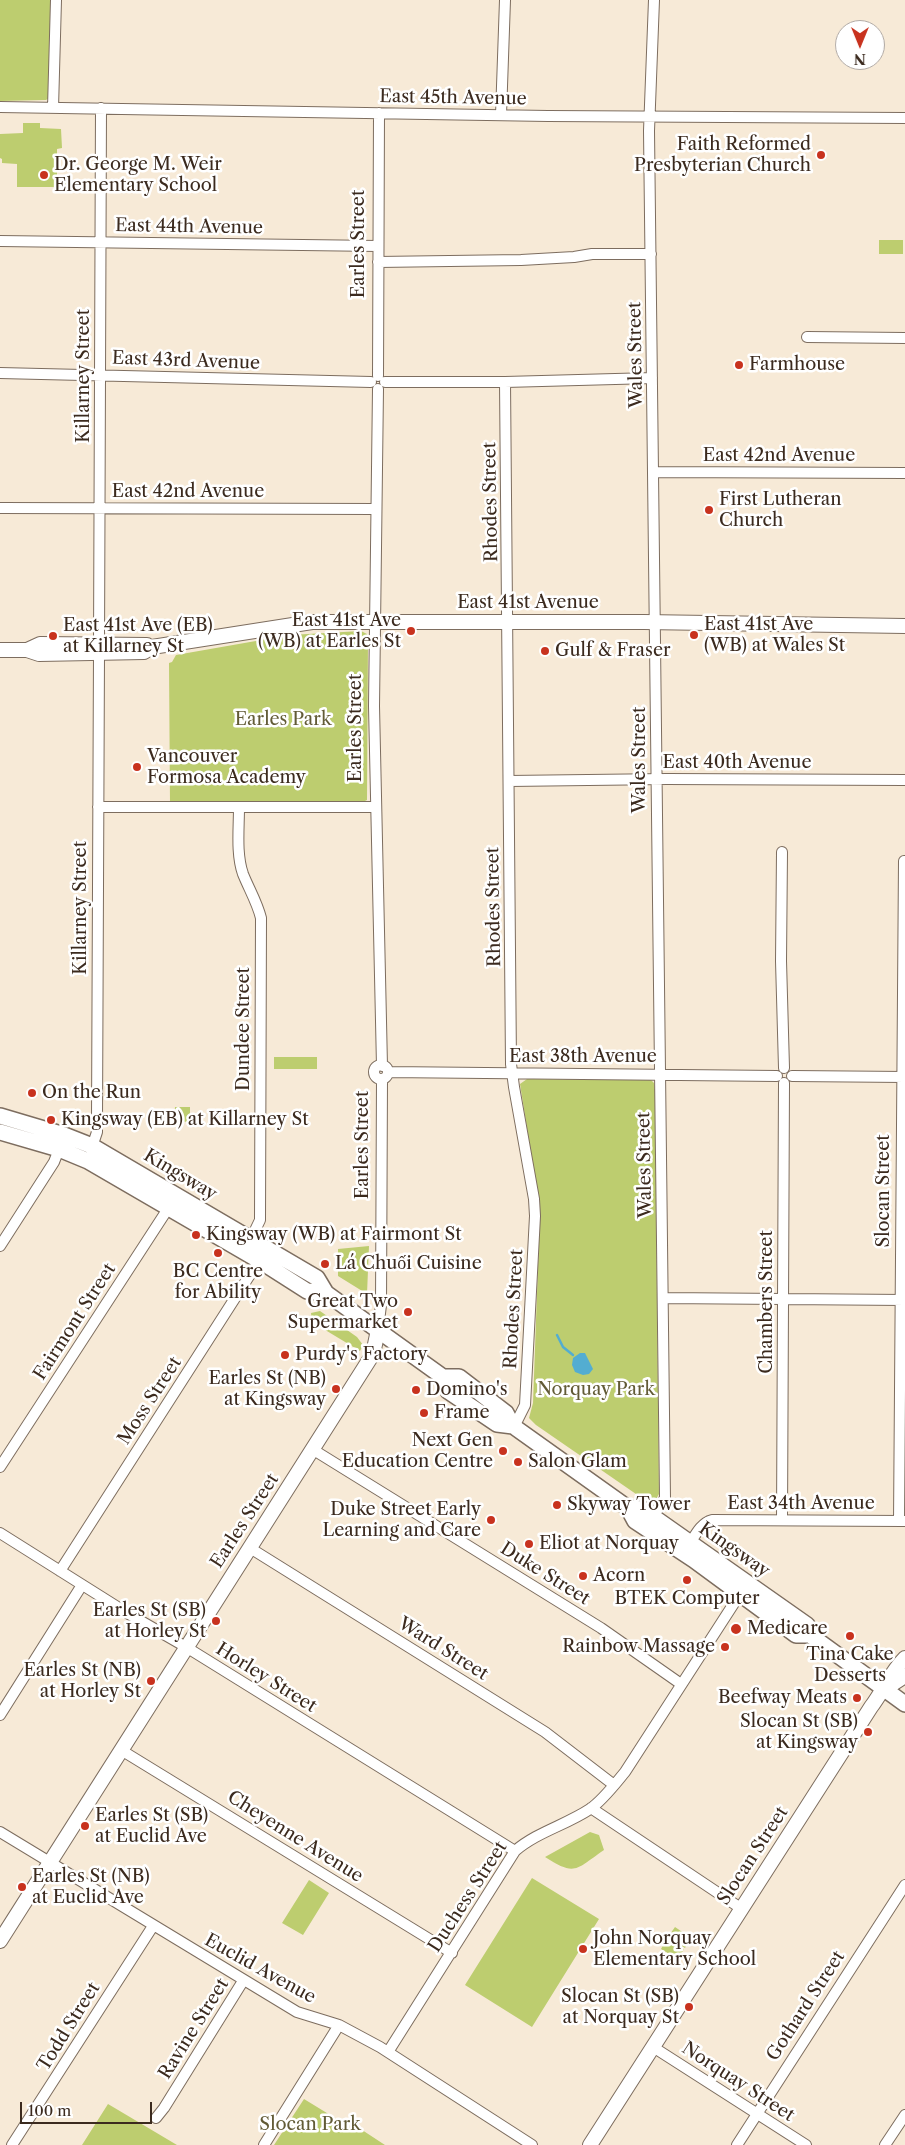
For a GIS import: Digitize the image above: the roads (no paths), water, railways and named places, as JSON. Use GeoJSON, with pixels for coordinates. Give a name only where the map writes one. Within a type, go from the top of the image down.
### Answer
{"type":"FeatureCollection","features":[{"type":"Feature","properties":{"kind":"main road","name":"Kingsway"},"geometry":{"type":"LineString","coordinates":[[0,1116],[90,1154],[263,1254],[307,1291],[326,1292],[443,1377],[459,1377],[506,1412],[514,1426],[628,1508],[634,1521],[687,1548],[807,1625],[810,1635]]}},
{"type":"Feature","properties":{"kind":"main road","name":"Kingsway"},"geometry":{"type":"LineString","coordinates":[[0,1132],[61,1142]]}},
{"type":"Feature","properties":{"kind":"main road","name":"Kingsway"},"geometry":{"type":"LineString","coordinates":[[628,1508],[642,1509],[740,1594],[796,1635],[810,1635],[905,1704]]}},
{"type":"Feature","properties":{"kind":"street"},"geometry":{"type":"LineString","coordinates":[[53,108],[56,0]]}},
{"type":"Feature","properties":{"kind":"street"},"geometry":{"type":"LineString","coordinates":[[501,115],[505,0]]}},
{"type":"Feature","properties":{"kind":"street","name":"Wales Street"},"geometry":{"type":"LineString","coordinates":[[653,1517],[665,1498],[650,254],[649,117],[654,0]]}},
{"type":"Feature","properties":{"kind":"street","name":"East 45th Avenue"},"geometry":{"type":"LineString","coordinates":[[0,107],[379,114],[905,118]]}},
{"type":"Feature","properties":{"kind":"street","name":"Killarney Street"},"geometry":{"type":"LineString","coordinates":[[90,1154],[97,1132],[101,108]]}},
{"type":"Feature","properties":{"kind":"street","name":"Earles Street"},"geometry":{"type":"LineString","coordinates":[[0,1942],[375,1350],[381,1305],[384,1072],[376,807],[375,622],[379,114]]}},
{"type":"Feature","properties":{"kind":"street","name":"East 44th Avenue"},"geometry":{"type":"LineString","coordinates":[[0,241],[378,246]]}},
{"type":"Feature","properties":{"kind":"street"},"geometry":{"type":"LineString","coordinates":[[378,262],[520,260],[592,254],[650,254]]}},
{"type":"Feature","properties":{"kind":"street"},"geometry":{"type":"LineString","coordinates":[[807,337],[905,338]]}},
{"type":"Feature","properties":{"kind":"street","name":"East 43rd Avenue"},"geometry":{"type":"LineString","coordinates":[[0,373],[378,382],[505,382],[652,378]]}},
{"type":"Feature","properties":{"kind":"street","name":"Rhodes Street"},"geometry":{"type":"LineString","coordinates":[[505,382],[512,1073],[534,1199],[535,1216],[525,1405],[514,1426]]}},
{"type":"Feature","properties":{"kind":"street","name":"East 42nd Avenue"},"geometry":{"type":"LineString","coordinates":[[653,472],[905,473]]}},
{"type":"Feature","properties":{"kind":"street","name":"East 42nd Avenue"},"geometry":{"type":"LineString","coordinates":[[0,508],[376,509]]}},
{"type":"Feature","properties":{"kind":"street","name":"East 41st Avenue"},"geometry":{"type":"LineString","coordinates":[[0,650],[27,650],[39,654],[99,649],[144,652],[152,647],[296,624],[375,622],[654,622],[905,626]]}},
{"type":"Feature","properties":{"kind":"street","name":"East 40th Avenue"},"geometry":{"type":"LineString","coordinates":[[509,781],[656,779],[905,780]]}},
{"type":"Feature","properties":{"kind":"street"},"geometry":{"type":"LineString","coordinates":[[98,807],[376,807]]}},
{"type":"Feature","properties":{"kind":"street","name":"Dundee Street"},"geometry":{"type":"LineString","coordinates":[[239,808],[239,858],[243,874],[261,918],[261,1207],[260,1220],[248,1246]]}},
{"type":"Feature","properties":{"kind":"street","name":"Chambers Street"},"geometry":{"type":"LineString","coordinates":[[782,852],[781,961],[784,1076],[782,1520]]}},
{"type":"Feature","properties":{"kind":"street","name":"Slocan Street"},"geometry":{"type":"LineString","coordinates":[[902,1521],[904,861]]}},
{"type":"Feature","properties":{"kind":"street","name":"East 38th Avenue"},"geometry":{"type":"LineString","coordinates":[[384,1072],[904,1077]]}},
{"type":"Feature","properties":{"kind":"street"},"geometry":{"type":"LineString","coordinates":[[0,1246],[54,1162],[61,1142]]}},
{"type":"Feature","properties":{"kind":"street","name":"Fairmont Street"},"geometry":{"type":"LineString","coordinates":[[0,1467],[172,1201]]}},
{"type":"Feature","properties":{"kind":"street","name":"Moss Street"},"geometry":{"type":"LineString","coordinates":[[60,1571],[263,1254]]}},
{"type":"Feature","properties":{"kind":"street"},"geometry":{"type":"LineString","coordinates":[[663,1298],[903,1300]]}},
{"type":"Feature","properties":{"kind":"street","name":"Duke Street"},"geometry":{"type":"LineString","coordinates":[[312,1449],[601,1628],[681,1684]]}},
{"type":"Feature","properties":{"kind":"street","name":"East 34th Avenue"},"geometry":{"type":"LineString","coordinates":[[687,1548],[700,1529],[709,1521],[902,1521]]}},
{"type":"Feature","properties":{"kind":"street","name":"Horley Street"},"geometry":{"type":"LineString","coordinates":[[0,1533],[515,1851]]}},
{"type":"Feature","properties":{"kind":"street","name":"Ward Street"},"geometry":{"type":"LineString","coordinates":[[250,1548],[545,1732],[614,1785]]}},
{"type":"Feature","properties":{"kind":"street"},"geometry":{"type":"LineString","coordinates":[[0,1715],[82,1585]]}},
{"type":"Feature","properties":{"kind":"street","name":"Duchess Street"},"geometry":{"type":"LineString","coordinates":[[388,2052],[515,1851],[526,1841],[591,1808],[614,1785],[629,1766],[740,1594]]}},
{"type":"Feature","properties":{"kind":"street","name":"Slocan Street"},"geometry":{"type":"LineString","coordinates":[[590,2145],[894,1671],[905,1658]]}},
{"type":"Feature","properties":{"kind":"street","name":"Slocan Street"},"geometry":{"type":"LineString","coordinates":[[884,1689],[905,1676]]}},
{"type":"Feature","properties":{"kind":"street","name":"Cheyenne Avenue"},"geometry":{"type":"LineString","coordinates":[[121,1750],[452,1953]]}},
{"type":"Feature","properties":{"kind":"street"},"geometry":{"type":"LineString","coordinates":[[591,1808],[742,1909]]}},
{"type":"Feature","properties":{"kind":"street","name":"Euclid Avenue"},"geometry":{"type":"LineString","coordinates":[[0,1832],[297,2012],[339,2025],[388,2052],[532,2145]]}},
{"type":"Feature","properties":{"kind":"street","name":"Gothard Street"},"geometry":{"type":"LineString","coordinates":[[737,2145],[905,1885]]}},
{"type":"Feature","properties":{"kind":"street","name":"Todd Street"},"geometry":{"type":"LineString","coordinates":[[12,2145],[153,1926]]}},
{"type":"Feature","properties":{"kind":"street","name":"Ravine Street"},"geometry":{"type":"LineString","coordinates":[[156,2118],[243,1981]]}},
{"type":"Feature","properties":{"kind":"street"},"geometry":{"type":"LineString","coordinates":[[264,2145],[339,2025]]}},
{"type":"Feature","properties":{"kind":"street","name":"Norquay Street"},"geometry":{"type":"LineString","coordinates":[[653,2047],[806,2145]]}},
{"type":"Feature","properties":{"kind":"street"},"geometry":{"type":"LineString","coordinates":[[885,2145],[905,2115]]}},
{"type":"Feature","properties":{"kind":"water"},"geometry":{"type":"Polygon","coordinates":[[[580,1353],[585,1353],[593,1369],[589,1374],[583,1375],[575,1372],[572,1365],[573,1358],[580,1353]]]}},
{"type":"Feature","properties":{"kind":"waterway"},"geometry":{"type":"LineString","coordinates":[[557,1335],[563,1347],[573,1355]]}},
{"type":"Feature","properties":{"kind":"place","name":"Faith Reformed Presbyterian Church"},"geometry":{"type":"Point","coordinates":[821,155]}},
{"type":"Feature","properties":{"kind":"place","name":"Dr. George M. Weir Elementary School"},"geometry":{"type":"Point","coordinates":[44,175]}},
{"type":"Feature","properties":{"kind":"place","name":"Farmhouse"},"geometry":{"type":"Point","coordinates":[739,365]}},
{"type":"Feature","properties":{"kind":"place","name":"First Lutheran Church"},"geometry":{"type":"Point","coordinates":[709,510]}},
{"type":"Feature","properties":{"kind":"place","name":"East 41st Ave (WB) at Earles St"},"geometry":{"type":"Point","coordinates":[411,631]}},
{"type":"Feature","properties":{"kind":"place","name":"East 41st Ave (WB) at Wales St"},"geometry":{"type":"Point","coordinates":[694,635]}},
{"type":"Feature","properties":{"kind":"place","name":"East 41st Ave (EB) at Killarney St"},"geometry":{"type":"Point","coordinates":[53,636]}},
{"type":"Feature","properties":{"kind":"place","name":"Gulf & Fraser"},"geometry":{"type":"Point","coordinates":[545,651]}},
{"type":"Feature","properties":{"kind":"place","name":"Vancouver Formosa Academy"},"geometry":{"type":"Point","coordinates":[137,767]}},
{"type":"Feature","properties":{"kind":"place","name":"On the Run"},"geometry":{"type":"Point","coordinates":[32,1093]}},
{"type":"Feature","properties":{"kind":"place","name":"Kingsway (EB) at Killarney St"},"geometry":{"type":"Point","coordinates":[51,1120]}},
{"type":"Feature","properties":{"kind":"place","name":"Kingsway (WB) at Fairmont St"},"geometry":{"type":"Point","coordinates":[196,1235]}},
{"type":"Feature","properties":{"kind":"place","name":"BC Centre for Ability"},"geometry":{"type":"Point","coordinates":[218,1253]}},
{"type":"Feature","properties":{"kind":"place","name":"Lá Chuối Cuisine"},"geometry":{"type":"Point","coordinates":[325,1264]}},
{"type":"Feature","properties":{"kind":"place","name":"Great Two Supermarket"},"geometry":{"type":"Point","coordinates":[408,1312]}},
{"type":"Feature","properties":{"kind":"place","name":"Purdy's Factory"},"geometry":{"type":"Point","coordinates":[285,1355]}},
{"type":"Feature","properties":{"kind":"place","name":"Earles St (NB) at Kingsway"},"geometry":{"type":"Point","coordinates":[336,1389]}},
{"type":"Feature","properties":{"kind":"place","name":"Domino's"},"geometry":{"type":"Point","coordinates":[416,1390]}},
{"type":"Feature","properties":{"kind":"place","name":"Frame"},"geometry":{"type":"Point","coordinates":[424,1413]}},
{"type":"Feature","properties":{"kind":"place","name":"Next Gen Education Centre"},"geometry":{"type":"Point","coordinates":[503,1451]}},
{"type":"Feature","properties":{"kind":"place","name":"Salon Glam"},"geometry":{"type":"Point","coordinates":[518,1462]}},
{"type":"Feature","properties":{"kind":"place","name":"Skyway Tower"},"geometry":{"type":"Point","coordinates":[557,1505]}},
{"type":"Feature","properties":{"kind":"place","name":"Duke Street Early Learning and Care"},"geometry":{"type":"Point","coordinates":[491,1520]}},
{"type":"Feature","properties":{"kind":"place","name":"Eliot at Norquay"},"geometry":{"type":"Point","coordinates":[529,1544]}},
{"type":"Feature","properties":{"kind":"place","name":"Acorn"},"geometry":{"type":"Point","coordinates":[583,1576]}},
{"type":"Feature","properties":{"kind":"place","name":"BTEK Computer"},"geometry":{"type":"Point","coordinates":[687,1580]}},
{"type":"Feature","properties":{"kind":"place","name":"Earles St (SB) at Horley St"},"geometry":{"type":"Point","coordinates":[216,1621]}},
{"type":"Feature","properties":{"kind":"place","name":"Medicare"},"geometry":{"type":"Point","coordinates":[736,1629]}},
{"type":"Feature","properties":{"kind":"place","name":"Tina Cake Desserts"},"geometry":{"type":"Point","coordinates":[850,1636]}},
{"type":"Feature","properties":{"kind":"place","name":"Rainbow Massage"},"geometry":{"type":"Point","coordinates":[725,1647]}},
{"type":"Feature","properties":{"kind":"place","name":"Earles St (NB) at Horley St"},"geometry":{"type":"Point","coordinates":[151,1681]}},
{"type":"Feature","properties":{"kind":"place","name":"Beefway Meats"},"geometry":{"type":"Point","coordinates":[857,1698]}},
{"type":"Feature","properties":{"kind":"place","name":"Slocan St (SB) at Kingsway"},"geometry":{"type":"Point","coordinates":[868,1732]}},
{"type":"Feature","properties":{"kind":"place","name":"Earles St (SB) at Euclid Ave"},"geometry":{"type":"Point","coordinates":[85,1826]}},
{"type":"Feature","properties":{"kind":"place","name":"Earles St (NB) at Euclid Ave"},"geometry":{"type":"Point","coordinates":[22,1887]}},
{"type":"Feature","properties":{"kind":"place","name":"John Norquay Elementary School"},"geometry":{"type":"Point","coordinates":[583,1949]}},
{"type":"Feature","properties":{"kind":"place","name":"Slocan St (SB) at Norquay St"},"geometry":{"type":"Point","coordinates":[689,2007]}},
{"type":"Feature","properties":{"kind":"park label","name":"Earles Park"},"geometry":{"type":"Point","coordinates":[283,720]}},
{"type":"Feature","properties":{"kind":"park label","name":"Norquay Park"},"geometry":{"type":"Point","coordinates":[596,1390]}},
{"type":"Feature","properties":{"kind":"park label","name":"Slocan Park"},"geometry":{"type":"Point","coordinates":[310,2125]}}]}
